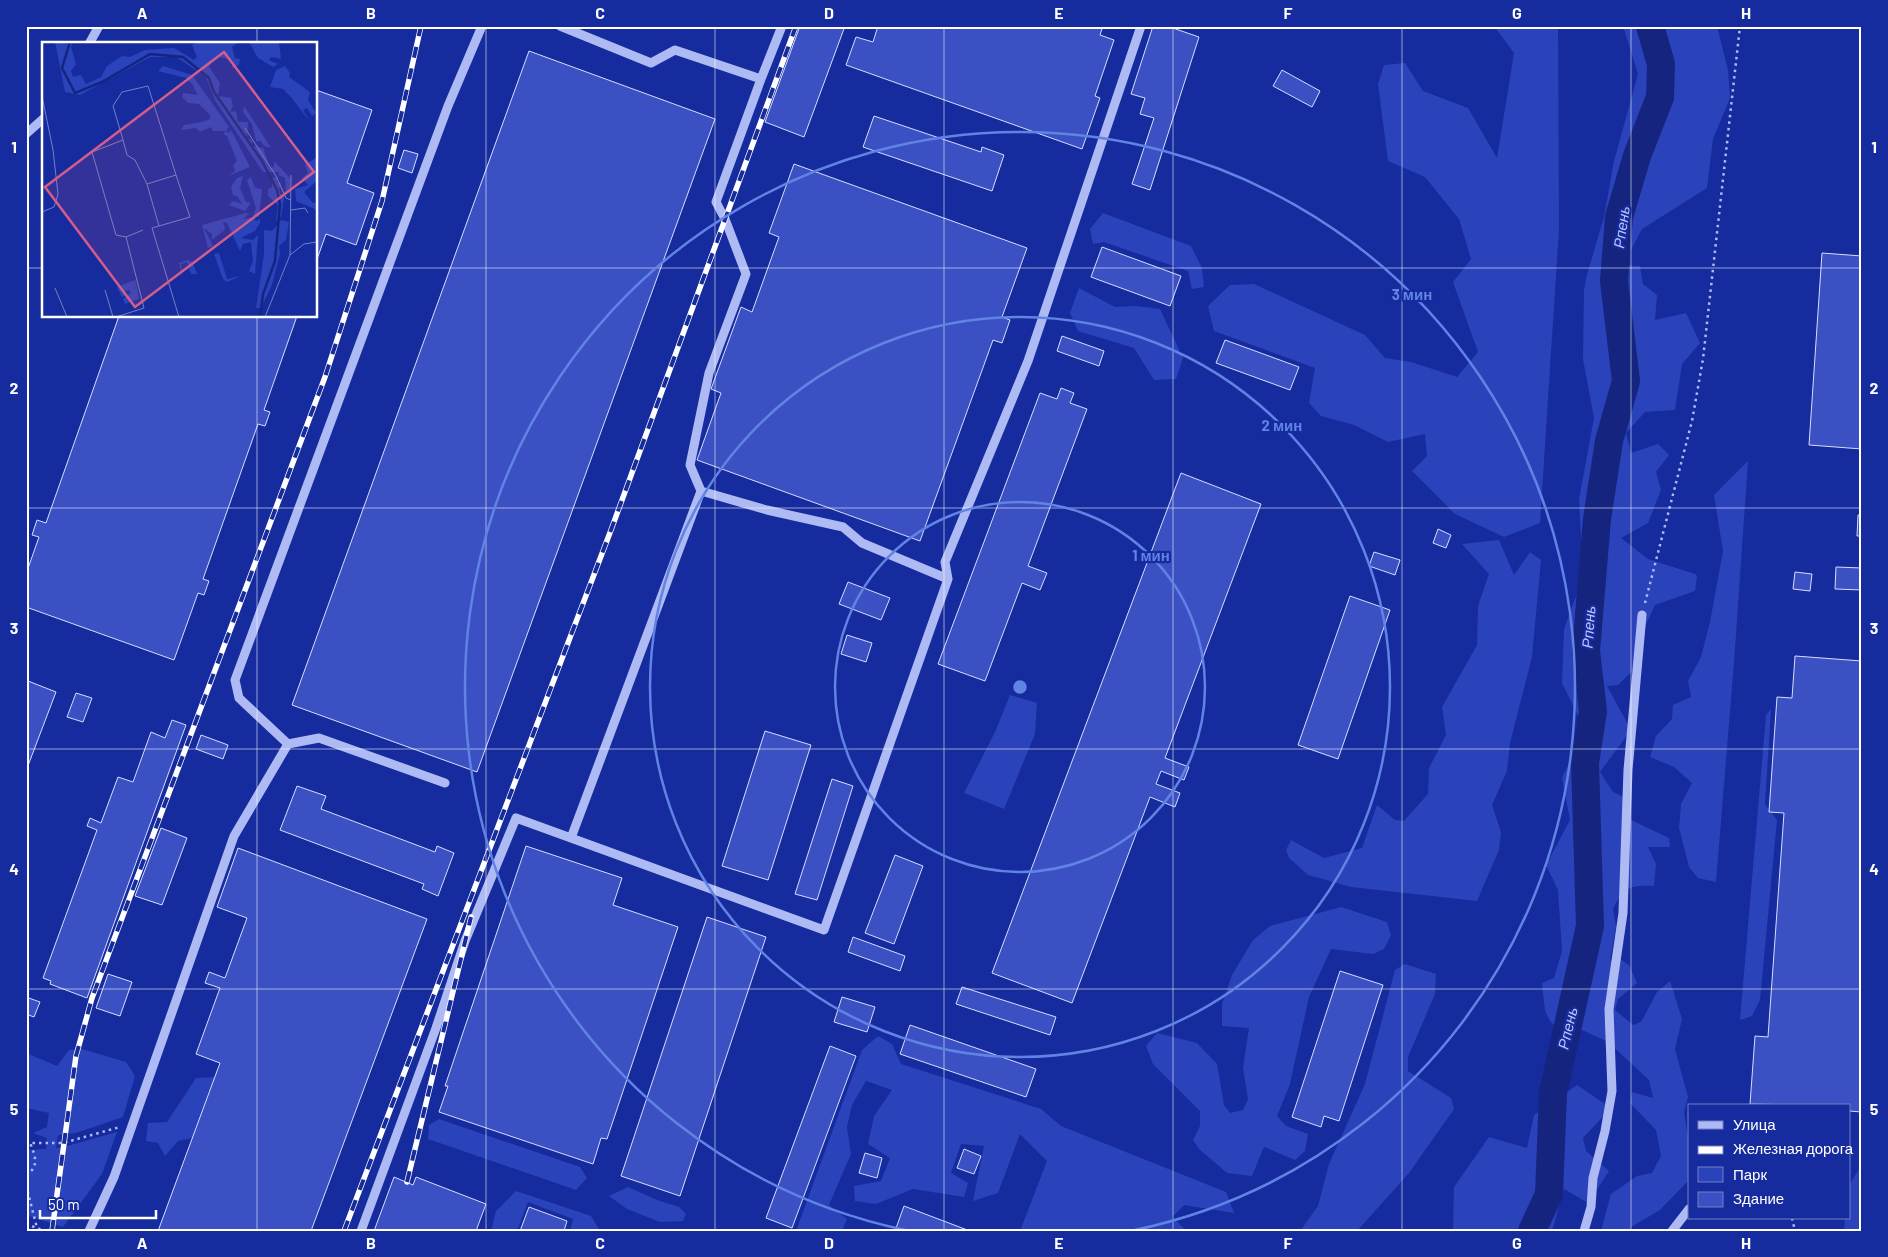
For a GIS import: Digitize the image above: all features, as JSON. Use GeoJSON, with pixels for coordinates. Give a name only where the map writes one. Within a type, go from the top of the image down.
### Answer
{"type":"FeatureCollection","features":[{"type":"Feature","properties":{"kind":"street"},"geometry":{"type":"LineString","coordinates":[[90,42],[98,26]]}},
{"type":"Feature","properties":{"kind":"street"},"geometry":{"type":"LineString","coordinates":[[288,744],[239,698],[235,680],[444,115],[482,26]]}},
{"type":"Feature","properties":{"kind":"street"},"geometry":{"type":"LineString","coordinates":[[560,26],[652,64],[675,50],[761,79]]}},
{"type":"Feature","properties":{"kind":"street"},"geometry":{"type":"LineString","coordinates":[[571,838],[701,491],[690,465],[709,372],[746,274],[725,219],[716,202],[782,26]]}},
{"type":"Feature","properties":{"kind":"street"},"geometry":{"type":"LineString","coordinates":[[361,1231],[436,1028],[465,941],[516,818],[824,930],[948,580],[945,562],[1028,361],[1141,26]]}},
{"type":"Feature","properties":{"kind":"street"},"geometry":{"type":"LineString","coordinates":[[26,134],[42,120]]}},
{"type":"Feature","properties":{"kind":"street"},"geometry":{"type":"LineString","coordinates":[[701,491],[767,510],[842,527],[862,543],[948,580]]}},
{"type":"Feature","properties":{"kind":"street"},"geometry":{"type":"LineString","coordinates":[[1584,1231],[1591,1207],[1593,1178],[1605,1131],[1612,1091],[1609,1009],[1623,913],[1628,770],[1642,615]]}},
{"type":"Feature","properties":{"kind":"street"},"geometry":{"type":"LineString","coordinates":[[89,1231],[114,1178],[234,836],[288,744],[318,738],[445,783]]}},
{"type":"Feature","properties":{"kind":"street"},"geometry":{"type":"LineString","coordinates":[[1672,1231],[1688,1210]]}},
{"type":"Feature","properties":{"kind":"path"},"geometry":{"type":"LineString","coordinates":[[1642,615],[1692,421],[1703,359],[1740,26]]}},
{"type":"Feature","properties":{"kind":"path"},"geometry":{"type":"LineString","coordinates":[[26,1176],[33,1170],[36,1159],[28,1143],[63,1142],[133,1123]]}},
{"type":"Feature","properties":{"kind":"path"},"geometry":{"type":"LineString","coordinates":[[26,1185],[37,1228]]}},
{"type":"Feature","properties":{"kind":"path"},"geometry":{"type":"LineString","coordinates":[[26,1224],[45,1231]]}},
{"type":"Feature","properties":{"kind":"green space"},"geometry":{"type":"Polygon","coordinates":[[[1494,26],[1558,26],[1559,229],[1540,523],[1504,537],[1455,514],[1412,471],[1427,456],[1425,434],[1388,442],[1354,425],[1321,416],[1309,403],[1315,368],[1214,331],[1208,306],[1230,285],[1254,284],[1365,335],[1385,358],[1411,362],[1457,377],[1478,352],[1453,282],[1471,259],[1459,219],[1425,177],[1388,161],[1378,84],[1384,65],[1405,63],[1423,91],[1468,108],[1497,158],[1514,53],[1494,26]]]}},
{"type":"Feature","properties":{"kind":"green space"},"geometry":{"type":"Polygon","coordinates":[[[1623,26],[1717,26],[1728,70],[1730,98],[1713,139],[1707,188],[1642,229],[1623,265],[1640,266],[1643,284],[1657,295],[1655,320],[1686,313],[1700,343],[1682,364],[1675,410],[1645,412],[1626,433],[1631,453],[1658,444],[1669,455],[1656,472],[1661,490],[1648,523],[1621,538],[1648,559],[1697,576],[1695,591],[1655,605],[1644,629],[1641,663],[1618,685],[1607,686],[1631,730],[1600,772],[1613,792],[1630,800],[1629,819],[1669,838],[1670,847],[1648,847],[1656,864],[1654,886],[1639,886],[1629,889],[1624,892],[1613,909],[1616,926],[1610,961],[1620,959],[1629,965],[1637,983],[1618,999],[1615,1010],[1633,1025],[1641,1022],[1657,992],[1670,981],[1682,1019],[1675,1049],[1688,1097],[1684,1112],[1688,1138],[1688,1181],[1660,1210],[1631,1227],[1631,1231],[1601,1231],[1611,1194],[1637,1176],[1652,1173],[1661,1156],[1656,1130],[1630,1103],[1632,1092],[1653,1098],[1649,1080],[1608,1042],[1582,1030],[1560,1029],[1556,1027],[1550,1021],[1545,1011],[1542,983],[1554,978],[1562,951],[1558,890],[1546,865],[1570,820],[1562,778],[1578,744],[1578,716],[1562,683],[1564,629],[1583,577],[1579,499],[1594,418],[1583,359],[1584,291],[1604,217],[1614,161],[1638,74],[1623,26]]]}},
{"type":"Feature","properties":{"kind":"green space"},"geometry":{"type":"Polygon","coordinates":[[[1103,213],[1191,246],[1202,268],[1204,287],[1192,289],[1188,271],[1104,242],[1093,244],[1090,229],[1103,213]]]}},
{"type":"Feature","properties":{"kind":"green space"},"geometry":{"type":"Polygon","coordinates":[[[1079,288],[1115,307],[1136,306],[1160,309],[1183,358],[1176,379],[1154,380],[1134,348],[1078,331],[1070,313],[1079,288]]]}},
{"type":"Feature","properties":{"kind":"green space"},"geometry":{"type":"Polygon","coordinates":[[[1748,461],[1716,882],[1698,878],[1689,867],[1679,828],[1681,804],[1692,783],[1674,767],[1650,757],[1656,736],[1672,719],[1673,705],[1691,697],[1688,681],[1701,657],[1710,622],[1723,551],[1714,495],[1748,461]]]}},
{"type":"Feature","properties":{"kind":"green space"},"geometry":{"type":"Polygon","coordinates":[[[1499,540],[1514,575],[1530,552],[1541,560],[1532,657],[1510,743],[1507,771],[1492,805],[1501,832],[1499,850],[1477,901],[1351,887],[1308,875],[1289,858],[1286,850],[1291,840],[1324,858],[1362,848],[1377,805],[1395,820],[1404,821],[1428,794],[1429,768],[1446,735],[1442,707],[1477,645],[1478,606],[1489,574],[1462,544],[1499,540]]]}},
{"type":"Feature","properties":{"kind":"green space"},"geometry":{"type":"Polygon","coordinates":[[[1010,695],[1037,703],[1035,734],[1004,809],[964,793],[995,732],[1010,695]]]}},
{"type":"Feature","properties":{"kind":"green space"},"geometry":{"type":"Polygon","coordinates":[[[1771,709],[1765,804],[1777,820],[1760,1000],[1752,1016],[1740,1020],[1766,715],[1771,709]]]}},
{"type":"Feature","properties":{"kind":"green space"},"geometry":{"type":"Polygon","coordinates":[[[1341,907],[1387,922],[1391,935],[1384,949],[1373,954],[1331,949],[1309,997],[1290,1084],[1277,1116],[1286,1126],[1308,1134],[1305,1151],[1295,1160],[1264,1147],[1252,1176],[1227,1173],[1199,1149],[1193,1140],[1200,1126],[1200,1111],[1153,1064],[1146,1046],[1157,1033],[1197,1043],[1217,1064],[1224,1105],[1230,1113],[1243,1110],[1248,1099],[1243,1068],[1249,1028],[1222,1026],[1222,1004],[1232,975],[1253,940],[1270,926],[1341,907]]]}},
{"type":"Feature","properties":{"kind":"green space"},"geometry":{"type":"Polygon","coordinates":[[[1405,964],[1436,974],[1435,994],[1408,1057],[1408,1071],[1451,1098],[1454,1109],[1409,1173],[1357,1231],[1300,1231],[1318,1206],[1329,1164],[1365,1084],[1395,970],[1405,964]]]}},
{"type":"Feature","properties":{"kind":"green space"},"geometry":{"type":"Polygon","coordinates":[[[878,1036],[892,1044],[901,1064],[1041,1109],[1061,1126],[1226,1192],[1234,1213],[1184,1205],[1172,1217],[1187,1231],[1020,1231],[1047,1161],[1020,1134],[998,1193],[973,1201],[984,1146],[961,1144],[951,1173],[968,1183],[964,1197],[913,1189],[876,1204],[855,1201],[854,1186],[881,1181],[890,1158],[868,1144],[874,1116],[892,1090],[866,1081],[852,1105],[847,1127],[851,1154],[829,1205],[847,1219],[842,1231],[796,1231],[862,1050],[878,1036]]]}},
{"type":"Feature","properties":{"kind":"green space"},"geometry":{"type":"Polygon","coordinates":[[[82,1049],[126,1062],[135,1076],[123,1117],[76,1133],[58,1135],[56,1148],[117,1132],[102,1174],[63,1227],[26,1215],[26,1150],[46,1149],[47,1138],[33,1133],[47,1127],[49,1113],[26,1108],[26,1053],[57,1066],[69,1050],[82,1049]]]}},
{"type":"Feature","properties":{"kind":"green space"},"geometry":{"type":"Polygon","coordinates":[[[215,1077],[192,1138],[178,1141],[165,1156],[158,1143],[146,1141],[148,1123],[167,1122],[196,1078],[215,1077]]]}},
{"type":"Feature","properties":{"kind":"green space"},"geometry":{"type":"Polygon","coordinates":[[[1577,1085],[1611,1108],[1583,1138],[1586,1151],[1609,1171],[1588,1203],[1564,1189],[1552,1231],[1453,1231],[1454,1187],[1489,1137],[1527,1148],[1534,1115],[1577,1085]]]}},
{"type":"Feature","properties":{"kind":"green space"},"geometry":{"type":"Polygon","coordinates":[[[439,1119],[580,1167],[587,1178],[576,1190],[428,1139],[429,1125],[439,1119]]]}},
{"type":"Feature","properties":{"kind":"green space"},"geometry":{"type":"Polygon","coordinates":[[[1861,1166],[1862,1231],[1844,1231],[1845,1220],[1850,1220],[1850,1183],[1861,1166]]]}},
{"type":"Feature","properties":{"kind":"green space"},"geometry":{"type":"Polygon","coordinates":[[[628,1187],[657,1200],[679,1207],[686,1214],[683,1221],[660,1222],[627,1209],[609,1196],[628,1187]]]}},
{"type":"Feature","properties":{"kind":"green space"},"geometry":{"type":"Polygon","coordinates":[[[516,1191],[591,1216],[600,1231],[570,1231],[573,1219],[528,1202],[517,1231],[491,1231],[496,1211],[516,1191]]]}},
{"type":"Feature","properties":{"kind":"building"},"geometry":{"type":"Polygon","coordinates":[[[800,26],[845,26],[804,137],[765,122],[800,26]]]}},
{"type":"Feature","properties":{"kind":"building"},"geometry":{"type":"Polygon","coordinates":[[[878,26],[1103,26],[1100,35],[1114,40],[1095,96],[1100,98],[1082,149],[846,65],[856,37],[873,42],[878,26]]]}},
{"type":"Feature","properties":{"kind":"building"},"geometry":{"type":"Polygon","coordinates":[[[1153,26],[1167,26],[1199,37],[1150,190],[1132,184],[1154,118],[1140,114],[1145,98],[1131,94],[1153,26]]]}},
{"type":"Feature","properties":{"kind":"building"},"geometry":{"type":"Polygon","coordinates":[[[529,51],[715,119],[477,772],[292,705],[529,51]]]}},
{"type":"Feature","properties":{"kind":"building"},"geometry":{"type":"Polygon","coordinates":[[[1282,70],[1320,91],[1312,107],[1273,86],[1282,70]]]}},
{"type":"Feature","properties":{"kind":"building"},"geometry":{"type":"Polygon","coordinates":[[[318,91],[372,110],[347,183],[374,193],[356,245],[326,234],[318,256],[318,91]]]}},
{"type":"Feature","properties":{"kind":"building"},"geometry":{"type":"Polygon","coordinates":[[[874,116],[981,152],[982,147],[1004,155],[992,191],[863,147],[874,116]]]}},
{"type":"Feature","properties":{"kind":"building"},"geometry":{"type":"Polygon","coordinates":[[[404,150],[418,154],[412,173],[398,168],[404,150]]]}},
{"type":"Feature","properties":{"kind":"building"},"geometry":{"type":"Polygon","coordinates":[[[794,164],[1027,248],[1002,317],[1010,320],[1002,343],[993,340],[920,541],[697,460],[721,393],[711,389],[741,307],[752,312],[779,237],[769,233],[794,164]]]}},
{"type":"Feature","properties":{"kind":"building"},"geometry":{"type":"Polygon","coordinates":[[[1102,247],[1181,276],[1170,306],[1091,277],[1102,247]]]}},
{"type":"Feature","properties":{"kind":"building"},"geometry":{"type":"Polygon","coordinates":[[[1822,253],[1862,256],[1862,449],[1809,445],[1822,253]]]}},
{"type":"Feature","properties":{"kind":"building"},"geometry":{"type":"Polygon","coordinates":[[[118,318],[296,318],[264,410],[270,412],[265,426],[258,424],[203,579],[209,581],[204,595],[198,593],[174,660],[26,607],[26,574],[39,537],[32,535],[37,520],[46,523],[118,318]]]}},
{"type":"Feature","properties":{"kind":"building"},"geometry":{"type":"Polygon","coordinates":[[[1062,336],[1104,351],[1099,366],[1057,351],[1062,336]]]}},
{"type":"Feature","properties":{"kind":"building"},"geometry":{"type":"Polygon","coordinates":[[[1225,340],[1299,367],[1290,390],[1216,363],[1225,340]]]}},
{"type":"Feature","properties":{"kind":"building"},"geometry":{"type":"Polygon","coordinates":[[[1061,388],[1074,393],[1070,403],[1087,409],[1028,566],[1047,573],[1040,590],[1022,583],[985,681],[938,664],[1040,393],[1057,399],[1061,388]]]}},
{"type":"Feature","properties":{"kind":"building"},"geometry":{"type":"Polygon","coordinates":[[[1181,473],[1261,504],[1165,758],[1189,767],[1184,780],[1161,771],[1156,784],[1180,793],[1175,807],[1150,797],[1072,1003],[992,973],[1181,473]]]}},
{"type":"Feature","properties":{"kind":"building"},"geometry":{"type":"Polygon","coordinates":[[[1858,515],[1862,515],[1862,536],[1857,536],[1858,515]]]}},
{"type":"Feature","properties":{"kind":"building"},"geometry":{"type":"Polygon","coordinates":[[[1438,529],[1451,535],[1446,548],[1433,543],[1438,529]]]}},
{"type":"Feature","properties":{"kind":"building"},"geometry":{"type":"Polygon","coordinates":[[[1374,552],[1400,560],[1395,575],[1369,566],[1374,552]]]}},
{"type":"Feature","properties":{"kind":"building"},"geometry":{"type":"Polygon","coordinates":[[[1836,567],[1862,568],[1862,590],[1835,589],[1836,567]]]}},
{"type":"Feature","properties":{"kind":"building"},"geometry":{"type":"Polygon","coordinates":[[[1795,572],[1812,574],[1810,591],[1793,589],[1795,572]]]}},
{"type":"Feature","properties":{"kind":"building"},"geometry":{"type":"Polygon","coordinates":[[[848,582],[890,598],[881,620],[839,604],[848,582]]]}},
{"type":"Feature","properties":{"kind":"building"},"geometry":{"type":"Polygon","coordinates":[[[1350,596],[1390,610],[1338,759],[1298,745],[1350,596]]]}},
{"type":"Feature","properties":{"kind":"building"},"geometry":{"type":"Polygon","coordinates":[[[847,635],[872,643],[866,662],[841,654],[847,635]]]}},
{"type":"Feature","properties":{"kind":"building"},"geometry":{"type":"Polygon","coordinates":[[[1795,656],[1862,661],[1862,1112],[1850,1111],[1850,1104],[1750,1104],[1755,1036],[1768,1037],[1784,813],[1769,812],[1777,697],[1792,698],[1795,656]]]}},
{"type":"Feature","properties":{"kind":"building"},"geometry":{"type":"Polygon","coordinates":[[[28,681],[56,692],[26,771],[26,684],[28,681]]]}},
{"type":"Feature","properties":{"kind":"building"},"geometry":{"type":"Polygon","coordinates":[[[76,693],[92,698],[83,722],[67,717],[76,693]]]}},
{"type":"Feature","properties":{"kind":"building"},"geometry":{"type":"Polygon","coordinates":[[[172,720],[186,725],[87,998],[50,984],[51,981],[43,978],[97,830],[87,826],[90,818],[101,823],[118,777],[133,782],[151,732],[165,738],[172,720]]]}},
{"type":"Feature","properties":{"kind":"building"},"geometry":{"type":"Polygon","coordinates":[[[765,731],[811,745],[768,880],[722,866],[765,731]]]}},
{"type":"Feature","properties":{"kind":"building"},"geometry":{"type":"Polygon","coordinates":[[[201,735],[228,745],[223,759],[196,749],[201,735]]]}},
{"type":"Feature","properties":{"kind":"building"},"geometry":{"type":"Polygon","coordinates":[[[832,779],[853,786],[817,900],[795,894],[832,779]]]}},
{"type":"Feature","properties":{"kind":"building"},"geometry":{"type":"Polygon","coordinates":[[[297,786],[326,796],[321,809],[435,852],[437,846],[454,853],[438,896],[422,889],[424,884],[280,830],[297,786]]]}},
{"type":"Feature","properties":{"kind":"building"},"geometry":{"type":"Polygon","coordinates":[[[161,828],[187,838],[162,905],[135,896],[161,828]]]}},
{"type":"Feature","properties":{"kind":"building"},"geometry":{"type":"Polygon","coordinates":[[[526,846],[622,878],[613,905],[678,927],[607,1139],[601,1138],[593,1164],[439,1112],[448,1086],[445,1086],[526,846]]]}},
{"type":"Feature","properties":{"kind":"building"},"geometry":{"type":"Polygon","coordinates":[[[238,848],[427,919],[311,1231],[158,1231],[220,1063],[196,1054],[220,988],[205,983],[209,972],[225,978],[247,918],[217,907],[238,848]]]}},
{"type":"Feature","properties":{"kind":"building"},"geometry":{"type":"Polygon","coordinates":[[[895,855],[923,866],[894,944],[865,933],[895,855]]]}},
{"type":"Feature","properties":{"kind":"building"},"geometry":{"type":"Polygon","coordinates":[[[707,917],[766,937],[680,1196],[621,1176],[707,917]]]}},
{"type":"Feature","properties":{"kind":"building"},"geometry":{"type":"Polygon","coordinates":[[[853,937],[905,956],[900,971],[848,952],[853,937]]]}},
{"type":"Feature","properties":{"kind":"building"},"geometry":{"type":"Polygon","coordinates":[[[1340,971],[1383,985],[1339,1121],[1324,1116],[1321,1127],[1292,1117],[1340,971]]]}},
{"type":"Feature","properties":{"kind":"building"},"geometry":{"type":"Polygon","coordinates":[[[108,974],[132,982],[120,1016],[96,1008],[108,974]]]}},
{"type":"Feature","properties":{"kind":"building"},"geometry":{"type":"Polygon","coordinates":[[[962,987],[1056,1017],[1050,1035],[956,1004],[962,987]]]}},
{"type":"Feature","properties":{"kind":"building"},"geometry":{"type":"Polygon","coordinates":[[[26,997],[40,1002],[34,1017],[26,1014],[26,997]]]}},
{"type":"Feature","properties":{"kind":"building"},"geometry":{"type":"Polygon","coordinates":[[[842,997],[875,1007],[867,1032],[834,1022],[842,997]]]}},
{"type":"Feature","properties":{"kind":"building"},"geometry":{"type":"Polygon","coordinates":[[[910,1025],[1036,1069],[1026,1097],[900,1054],[910,1025]]]}},
{"type":"Feature","properties":{"kind":"building"},"geometry":{"type":"Polygon","coordinates":[[[830,1046],[856,1056],[792,1228],[766,1218],[830,1046]]]}},
{"type":"Feature","properties":{"kind":"building"},"geometry":{"type":"Polygon","coordinates":[[[964,1149],[981,1156],[974,1174],[957,1168],[964,1149]]]}},
{"type":"Feature","properties":{"kind":"building"},"geometry":{"type":"Polygon","coordinates":[[[865,1153],[882,1158],[877,1178],[859,1173],[865,1153]]]}},
{"type":"Feature","properties":{"kind":"building"},"geometry":{"type":"Polygon","coordinates":[[[394,1177],[413,1185],[416,1177],[486,1204],[476,1231],[374,1231],[394,1177]]]}},
{"type":"Feature","properties":{"kind":"building"},"geometry":{"type":"Polygon","coordinates":[[[904,1206],[970,1231],[895,1231],[904,1206]]]}},
{"type":"Feature","properties":{"kind":"building"},"geometry":{"type":"Polygon","coordinates":[[[529,1207],[567,1221],[564,1231],[520,1231],[529,1207]]]}},
{"type":"Feature","properties":{"kind":"waterway","name":"Рпень"},"geometry":{"type":"LineString","coordinates":[[1532,1231],[1549,1194],[1553,1093],[1590,926],[1585,763],[1593,711],[1586,651],[1597,519],[1609,441],[1626,381],[1614,281],[1619,217],[1637,156],[1660,97],[1661,64],[1650,26]]}},
{"type":"Feature","properties":{"kind":"railway"},"geometry":{"type":"LineString","coordinates":[[52,1231],[76,1056],[92,998],[325,377],[382,201],[421,26]]}},
{"type":"Feature","properties":{"kind":"railway"},"geometry":{"type":"LineString","coordinates":[[344,1231],[611,530],[796,26]]}},
{"type":"Feature","properties":{"kind":"railway"},"geometry":{"type":"LineString","coordinates":[[407,1182],[471,917]]}}]}
